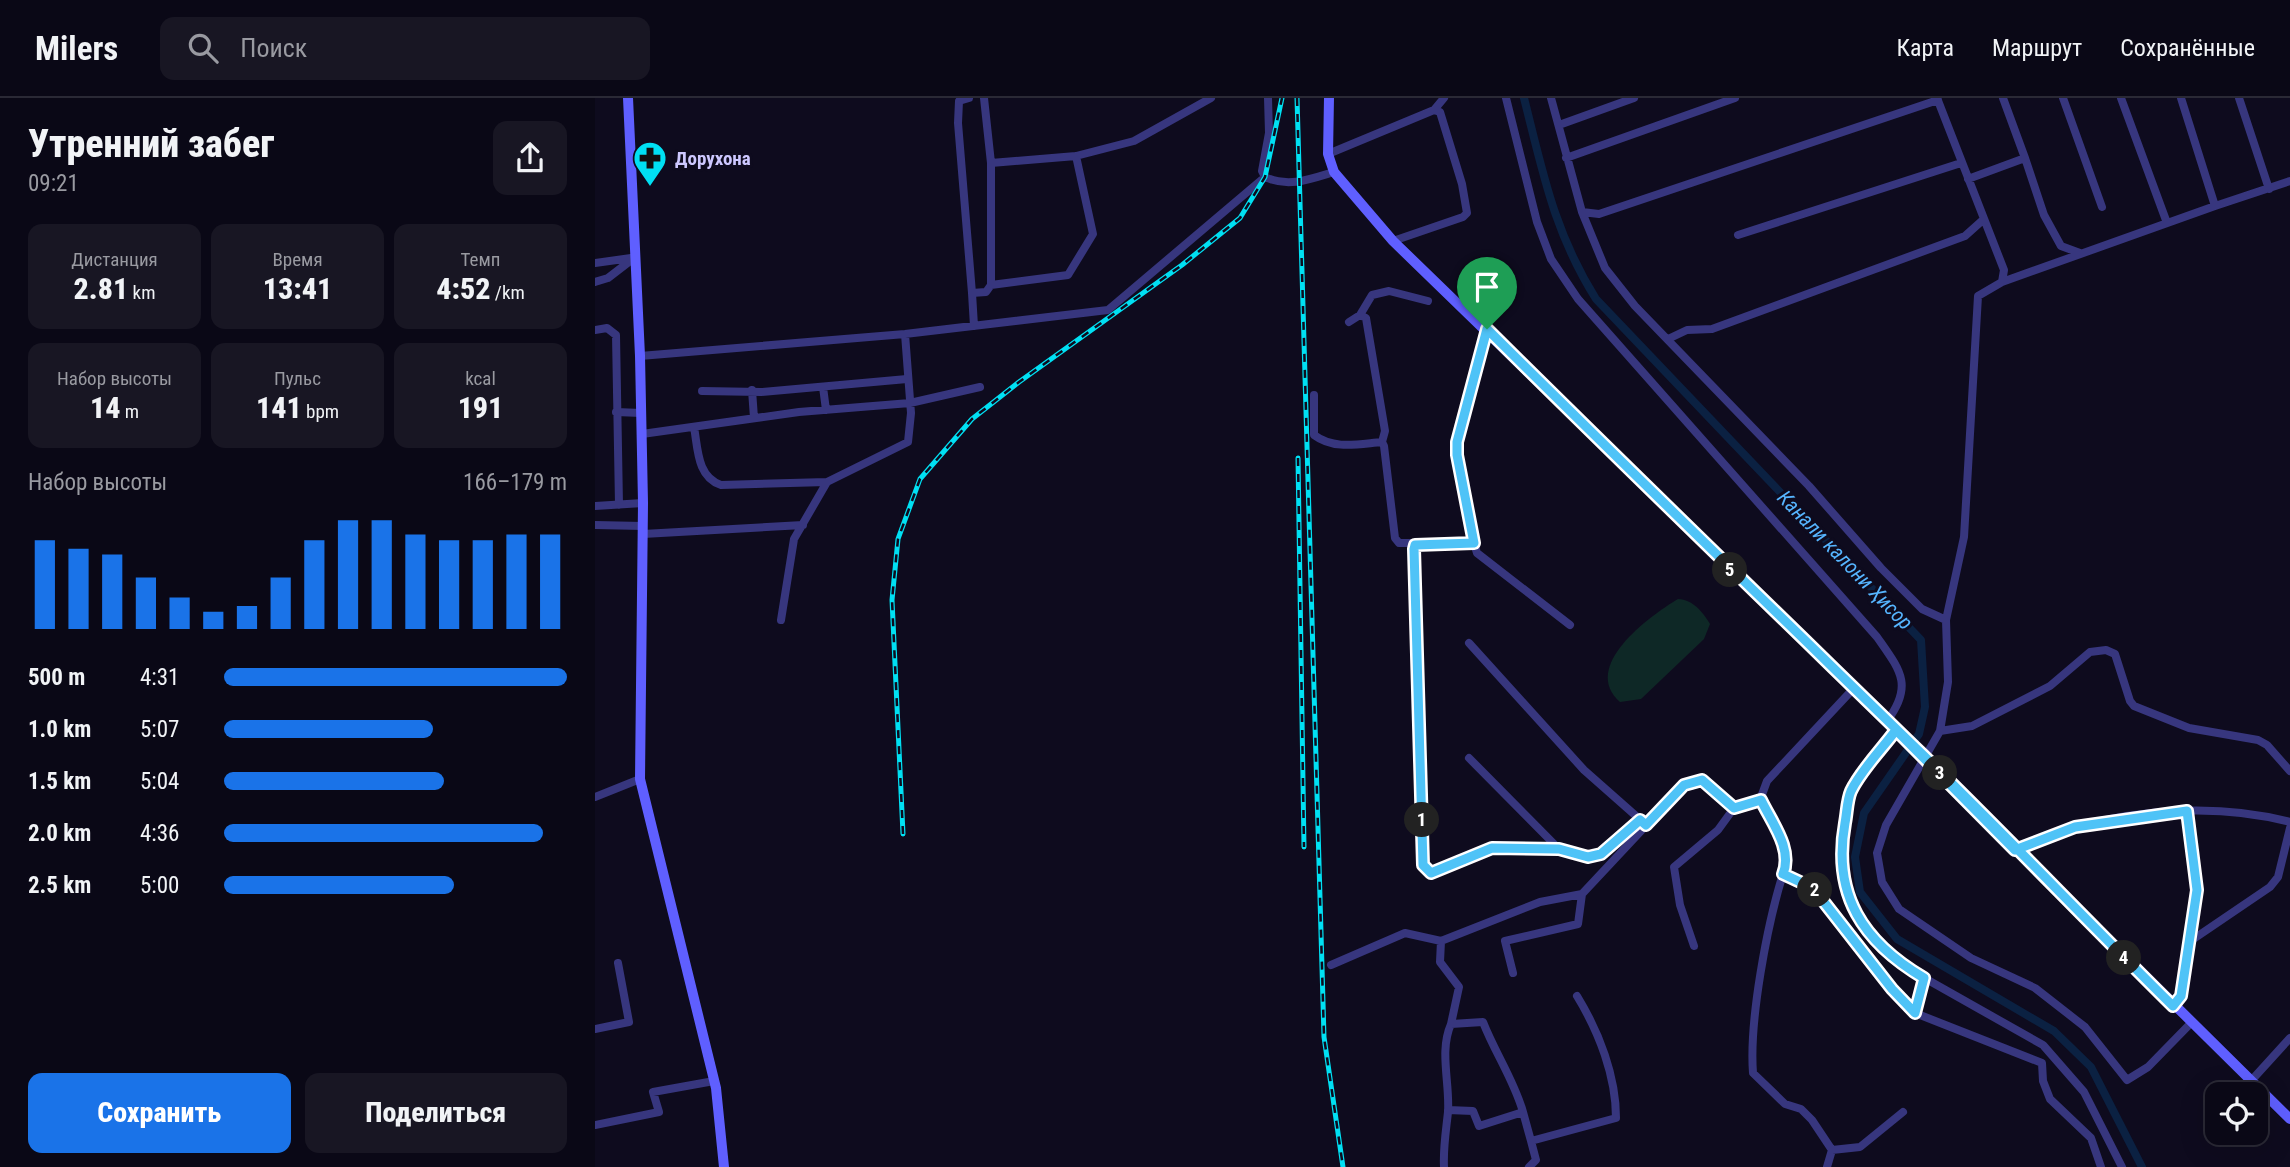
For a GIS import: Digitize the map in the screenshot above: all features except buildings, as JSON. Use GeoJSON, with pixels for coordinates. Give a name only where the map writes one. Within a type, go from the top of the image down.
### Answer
{"type":"FeatureCollection","features":[{"type":"Feature","properties":{"kind":"main road"},"geometry":{"type":"LineString","coordinates":[[628,98],[642,434],[640,779],[714,1081],[724,1167]]}},
{"type":"Feature","properties":{"kind":"main road"},"geometry":{"type":"LineString","coordinates":[[1329,98],[1328,154],[1334,172],[1393,241],[1487,329],[1727,567],[1854,688],[2250,1082]]}},
{"type":"Feature","properties":{"kind":"main road"},"geometry":{"type":"LineString","coordinates":[[2268,1099],[2290,1119]]}},
{"type":"Feature","properties":{"kind":"street"},"geometry":{"type":"LineString","coordinates":[[969,98],[959,101],[958,123],[974,326]]}},
{"type":"Feature","properties":{"kind":"street"},"geometry":{"type":"LineString","coordinates":[[972,293],[986,292],[991,285],[991,163],[984,98]]}},
{"type":"Feature","properties":{"kind":"street"},"geometry":{"type":"LineString","coordinates":[[991,163],[1076,156],[1134,141],[1211,98]]}},
{"type":"Feature","properties":{"kind":"street"},"geometry":{"type":"LineString","coordinates":[[1265,177],[1262,164],[1269,133],[1268,98]]}},
{"type":"Feature","properties":{"kind":"street"},"geometry":{"type":"LineString","coordinates":[[1328,154],[1434,110],[1444,98]]}},
{"type":"Feature","properties":{"kind":"street"},"geometry":{"type":"LineString","coordinates":[[1506,98],[1537,222],[1551,259],[1578,299],[1877,637],[1901,670],[1901,702],[1887,721]]}},
{"type":"Feature","properties":{"kind":"street"},"geometry":{"type":"LineString","coordinates":[[1551,98],[1582,212],[1605,268],[1635,306],[1809,486],[1881,568],[1922,609],[1947,620]]}},
{"type":"Feature","properties":{"kind":"street"},"geometry":{"type":"LineString","coordinates":[[1559,125],[1634,98]]}},
{"type":"Feature","properties":{"kind":"street"},"geometry":{"type":"LineString","coordinates":[[1566,158],[1735,98]]}},
{"type":"Feature","properties":{"kind":"street"},"geometry":{"type":"LineString","coordinates":[[2003,98],[2044,215],[2061,246],[2081,253]]}},
{"type":"Feature","properties":{"kind":"street"},"geometry":{"type":"LineString","coordinates":[[2063,98],[2102,207]]}},
{"type":"Feature","properties":{"kind":"street"},"geometry":{"type":"LineString","coordinates":[[2121,98],[2167,223]]}},
{"type":"Feature","properties":{"kind":"street"},"geometry":{"type":"LineString","coordinates":[[2181,98],[2215,206]]}},
{"type":"Feature","properties":{"kind":"street"},"geometry":{"type":"LineString","coordinates":[[2239,98],[2269,189]]}},
{"type":"Feature","properties":{"kind":"street"},"geometry":{"type":"LineString","coordinates":[[1582,212],[1599,214],[1938,99],[2004,270],[2002,282]]}},
{"type":"Feature","properties":{"kind":"street"},"geometry":{"type":"LineString","coordinates":[[1393,241],[1467,213],[1440,112],[1434,110]]}},
{"type":"Feature","properties":{"kind":"street"},"geometry":{"type":"LineString","coordinates":[[991,285],[1068,275],[1093,234],[1076,156]]}},
{"type":"Feature","properties":{"kind":"street"},"geometry":{"type":"LineString","coordinates":[[1968,179],[2025,158]]}},
{"type":"Feature","properties":{"kind":"street"},"geometry":{"type":"LineString","coordinates":[[1738,235],[1961,163]]}},
{"type":"Feature","properties":{"kind":"street"},"geometry":{"type":"LineString","coordinates":[[1265,177],[1274,181],[1300,182],[1334,172]]}},
{"type":"Feature","properties":{"kind":"street"},"geometry":{"type":"LineString","coordinates":[[640,356],[905,334],[1108,310],[1265,177]]}},
{"type":"Feature","properties":{"kind":"street"},"geometry":{"type":"LineString","coordinates":[[2190,1024],[2148,1067],[2127,1080],[2085,1027],[2035,988],[1971,958],[1899,909],[1882,882],[1877,853],[1886,825],[1923,756],[1940,731],[1948,682],[1947,620],[1965,537],[1978,296],[2002,282],[2290,181]]}},
{"type":"Feature","properties":{"kind":"street"},"geometry":{"type":"LineString","coordinates":[[1668,339],[1687,330],[1712,329],[1965,236],[1984,219]]}},
{"type":"Feature","properties":{"kind":"street"},"geometry":{"type":"LineString","coordinates":[[595,263],[634,258]]}},
{"type":"Feature","properties":{"kind":"street"},"geometry":{"type":"LineString","coordinates":[[595,282],[608,278],[634,258]]}},
{"type":"Feature","properties":{"kind":"street"},"geometry":{"type":"LineString","coordinates":[[1349,321],[1360,315],[1372,295],[1389,291],[1428,301]]}},
{"type":"Feature","properties":{"kind":"street"},"geometry":{"type":"LineString","coordinates":[[1360,315],[1366,318],[1385,430],[1382,442],[1395,538],[1399,543],[1415,545],[1474,543]]}},
{"type":"Feature","properties":{"kind":"street"},"geometry":{"type":"LineString","coordinates":[[595,330],[607,328],[616,335],[619,505]]}},
{"type":"Feature","properties":{"kind":"street"},"geometry":{"type":"LineString","coordinates":[[1487,329],[1457,442],[1457,455],[1474,543],[1477,553],[1570,625]]}},
{"type":"Feature","properties":{"kind":"street"},"geometry":{"type":"LineString","coordinates":[[694,427],[703,471],[710,481],[721,485],[827,482],[908,442],[910,402],[905,334]]}},
{"type":"Feature","properties":{"kind":"street"},"geometry":{"type":"LineString","coordinates":[[702,391],[823,387],[907,379]]}},
{"type":"Feature","properties":{"kind":"street"},"geometry":{"type":"LineString","coordinates":[[823,387],[826,410]]}},
{"type":"Feature","properties":{"kind":"street"},"geometry":{"type":"LineString","coordinates":[[642,434],[754,418],[910,402],[980,387]]}},
{"type":"Feature","properties":{"kind":"street"},"geometry":{"type":"LineString","coordinates":[[752,390],[754,418]]}},
{"type":"Feature","properties":{"kind":"street"},"geometry":{"type":"LineString","coordinates":[[1314,395],[1314,435],[1325,443],[1382,442]]}},
{"type":"Feature","properties":{"kind":"street"},"geometry":{"type":"LineString","coordinates":[[616,412],[641,413]]}},
{"type":"Feature","properties":{"kind":"street"},"geometry":{"type":"LineString","coordinates":[[781,620],[794,539],[827,482]]}},
{"type":"Feature","properties":{"kind":"street"},"geometry":{"type":"LineString","coordinates":[[595,506],[643,503]]}},
{"type":"Feature","properties":{"kind":"street"},"geometry":{"type":"LineString","coordinates":[[595,525],[643,530],[803,525]]}},
{"type":"Feature","properties":{"kind":"street"},"geometry":{"type":"LineString","coordinates":[[1415,545],[1423,865],[1431,873],[1492,848],[1559,849],[1588,857],[1601,854],[1643,822],[1684,785],[1702,780],[1734,808]]}},
{"type":"Feature","properties":{"kind":"street"},"geometry":{"type":"LineString","coordinates":[[1469,643],[1584,770],[1643,822]]}},
{"type":"Feature","properties":{"kind":"street"},"geometry":{"type":"LineString","coordinates":[[1940,731],[1972,726],[2050,686],[2090,652],[2106,649],[2115,654],[2126,691],[2134,706],[2189,728],[2258,740],[2267,745],[2290,771]]}},
{"type":"Feature","properties":{"kind":"street"},"geometry":{"type":"LineString","coordinates":[[1827,1167],[1832,1150],[1812,1119],[1801,1109],[1784,1104],[1753,1073],[1751,1047],[1775,899],[1787,862],[1782,842],[1761,800],[1767,781],[1854,688]]}},
{"type":"Feature","properties":{"kind":"street"},"geometry":{"type":"LineString","coordinates":[[1896,730],[1851,792],[1841,846],[1844,887],[1864,929],[1896,962],[2043,1045],[2084,1092],[2122,1167]]}},
{"type":"Feature","properties":{"kind":"street"},"geometry":{"type":"LineString","coordinates":[[1469,758],[1559,849]]}},
{"type":"Feature","properties":{"kind":"street"},"geometry":{"type":"LineString","coordinates":[[595,797],[640,779]]}},
{"type":"Feature","properties":{"kind":"street"},"geometry":{"type":"LineString","coordinates":[[1694,946],[1681,905],[1674,866],[1717,830],[1734,808],[1761,800]]}},
{"type":"Feature","properties":{"kind":"street"},"geometry":{"type":"LineString","coordinates":[[2015,850],[2075,827],[2187,811],[2265,815],[2290,822]]}},
{"type":"Feature","properties":{"kind":"street"},"geometry":{"type":"LineString","coordinates":[[2173,1006],[2181,996],[2197,890],[2187,811]]}},
{"type":"Feature","properties":{"kind":"street"},"geometry":{"type":"LineString","coordinates":[[1513,973],[1505,941],[1579,924],[1582,894],[1643,822]]}},
{"type":"Feature","properties":{"kind":"street"},"geometry":{"type":"LineString","coordinates":[[2189,942],[2270,887],[2278,877],[2290,828]]}},
{"type":"Feature","properties":{"kind":"street"},"geometry":{"type":"LineString","coordinates":[[1783,874],[1813,888],[1892,989],[1915,1013],[2042,1063],[2043,1081],[2049,1099],[2091,1138],[2101,1167]]}},
{"type":"Feature","properties":{"kind":"street"},"geometry":{"type":"LineString","coordinates":[[1331,965],[1405,933],[1441,941],[1540,902],[1582,894]]}},
{"type":"Feature","properties":{"kind":"street"},"geometry":{"type":"LineString","coordinates":[[1441,941],[1440,962],[1459,986],[1451,1024],[1445,1037],[1448,1110],[1443,1145],[1444,1167]]}},
{"type":"Feature","properties":{"kind":"street"},"geometry":{"type":"LineString","coordinates":[[595,1029],[629,1022],[618,963]]}},
{"type":"Feature","properties":{"kind":"street"},"geometry":{"type":"LineString","coordinates":[[1915,1013],[1924,978]]}},
{"type":"Feature","properties":{"kind":"street"},"geometry":{"type":"LineString","coordinates":[[1531,1141],[1616,1118],[1616,1095],[1598,1035],[1577,996]]}},
{"type":"Feature","properties":{"kind":"street"},"geometry":{"type":"LineString","coordinates":[[1451,1024],[1483,1022],[1494,1052],[1516,1088],[1535,1160],[1529,1167]]}},
{"type":"Feature","properties":{"kind":"street"},"geometry":{"type":"LineString","coordinates":[[2250,1082],[2290,1038]]}},
{"type":"Feature","properties":{"kind":"street"},"geometry":{"type":"LineString","coordinates":[[595,1125],[659,1112],[653,1092],[714,1081]]}},
{"type":"Feature","properties":{"kind":"street"},"geometry":{"type":"LineString","coordinates":[[1448,1110],[1473,1111],[1479,1126],[1523,1112]]}},
{"type":"Feature","properties":{"kind":"street"},"geometry":{"type":"LineString","coordinates":[[1832,1150],[1860,1147],[1903,1112]]}},
{"type":"Feature","properties":{"kind":"green space"},"geometry":{"type":"Polygon","coordinates":[[[1678,599],[1693,604],[1707,619],[1710,624],[1704,639],[1641,699],[1620,702],[1610,688],[1608,674],[1613,659],[1636,630],[1678,599]]]}},
{"type":"Feature","properties":{"kind":"waterway","name":"Канали калони Ҳисор"},"geometry":{"type":"LineString","coordinates":[[1524,98],[1551,202],[1570,250],[1596,299],[1921,640],[1925,707],[1919,734],[1864,813],[1855,857],[1860,892],[1897,939],[2054,1031],[2091,1067],[2142,1167]]}},
{"type":"Feature","properties":{"kind":"railway"},"geometry":{"type":"LineString","coordinates":[[903,834],[892,600],[898,539],[920,479],[972,419],[1182,265],[1240,218],[1265,177],[1282,98]]}},
{"type":"Feature","properties":{"kind":"railway"},"geometry":{"type":"LineString","coordinates":[[1297,98],[1324,1037],[1343,1167]]}},
{"type":"Feature","properties":{"kind":"railway"},"geometry":{"type":"LineString","coordinates":[[1298,458],[1304,847]]}},
{"type":"Feature","properties":{"kind":"place","name":"Дорухона"},"geometry":{"type":"Point","coordinates":[650,188]}},
{"type":"Feature","properties":{"kind":"route"},"geometry":{"type":"LineString","coordinates":[[1487,329],[1457,442],[1457,455],[1474,543],[1423,544],[1415,545],[1414,549],[1423,865],[1431,873],[1492,848],[1559,849],[1588,857],[1601,854],[1632,830],[1640,820],[1646,825],[1684,785],[1702,780],[1734,808],[1761,800],[1782,842],[1787,862],[1783,874],[1813,888],[1892,989],[1915,1013],[1924,978],[1896,962],[1864,929],[1844,887],[1841,846],[1851,792],[1896,730],[2015,850],[2075,827],[2187,811],[2197,890],[2196,908],[2181,996],[2173,1006],[2015,850],[1923,756],[1727,567],[1487,329]]}}]}
